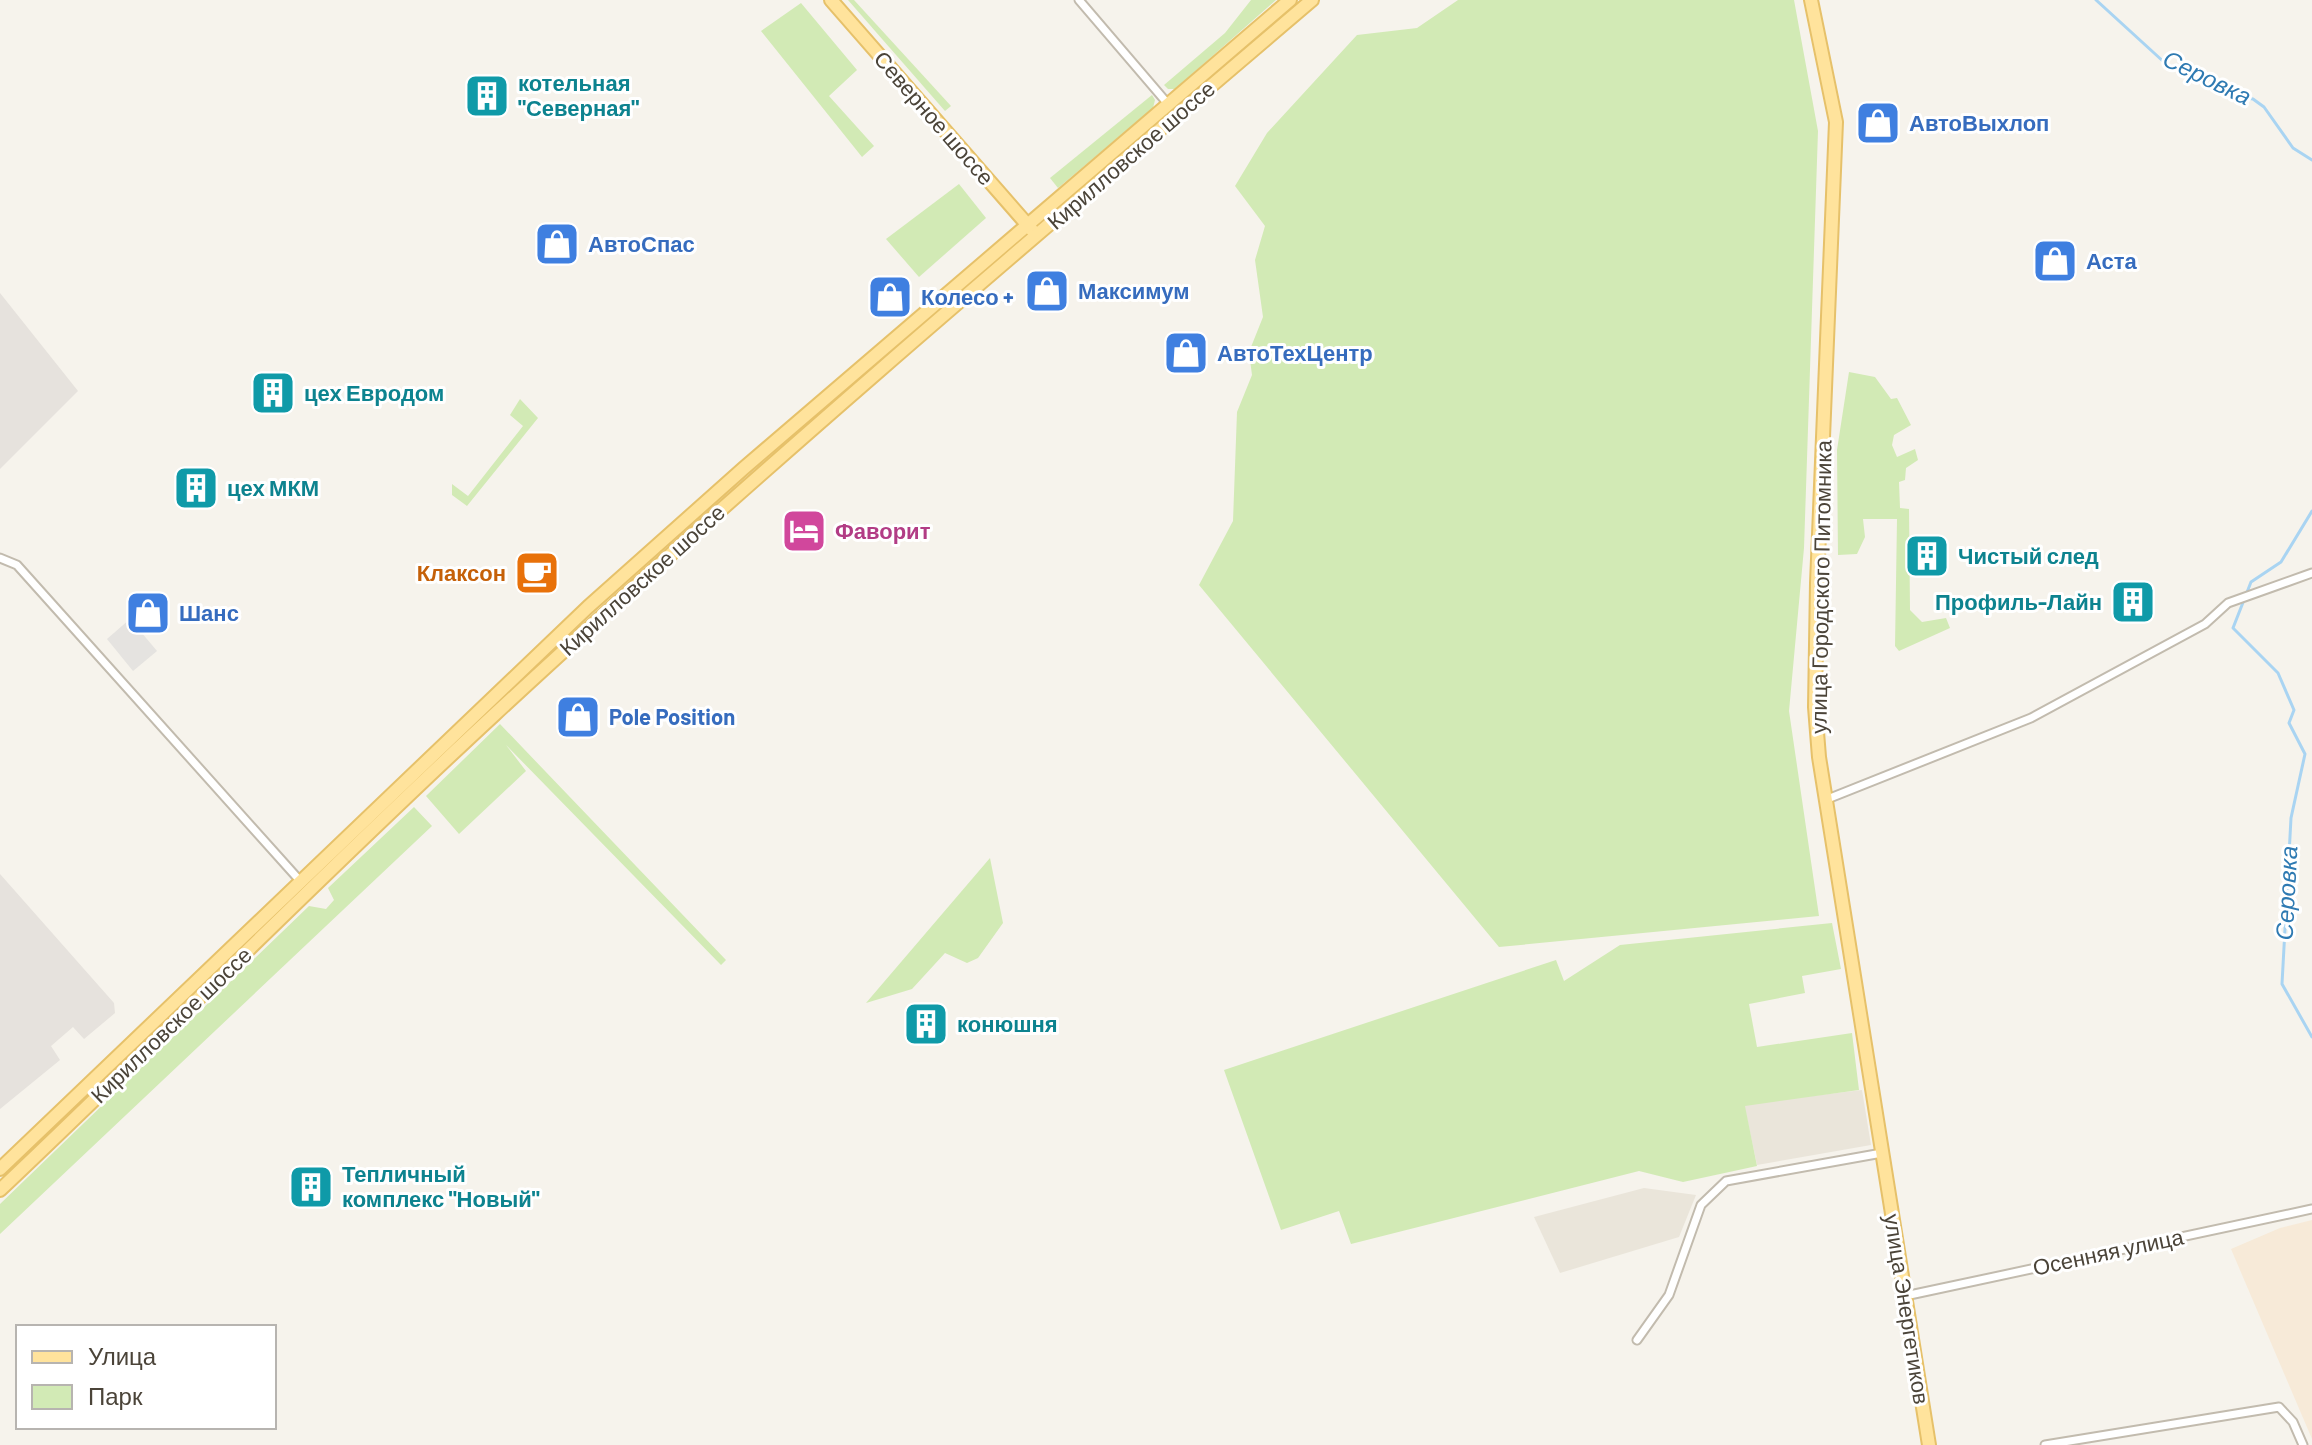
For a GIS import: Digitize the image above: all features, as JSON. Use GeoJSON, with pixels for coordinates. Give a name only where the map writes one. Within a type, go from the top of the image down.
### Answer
{"type":"FeatureCollection","features":[{"type":"Feature","properties":{"kind":"main road","name":"Северное шоссе"},"geometry":{"type":"LineString","coordinates":[[831,0],[1032,230]]}},
{"type":"Feature","properties":{"kind":"main road","name":"Кирилловское шоссе"},"geometry":{"type":"LineString","coordinates":[[0,1190],[310,890],[605,613],[1168,104],[1290,0]]}},
{"type":"Feature","properties":{"kind":"main road","name":"Кирилловское шоссе"},"geometry":{"type":"LineString","coordinates":[[0,1169],[588,607],[1032,230],[1312,0]]}},
{"type":"Feature","properties":{"kind":"main road","name":"улица Городского Питомника"},"geometry":{"type":"LineString","coordinates":[[1811,0],[1836,122],[1817,583],[1815,707],[1825,800],[1886,1172]]}},
{"type":"Feature","properties":{"kind":"main road","name":"улица Энергетиков"},"geometry":{"type":"LineString","coordinates":[[1886,1172],[1929,1445]]}},
{"type":"Feature","properties":{"kind":"street"},"geometry":{"type":"LineString","coordinates":[[1079,0],[1168,104]]}},
{"type":"Feature","properties":{"kind":"street"},"geometry":{"type":"LineString","coordinates":[[0,558],[17,565],[310,890]]}},
{"type":"Feature","properties":{"kind":"street"},"geometry":{"type":"LineString","coordinates":[[1825,800],[2031,718],[2205,624],[2228,603],[2312,573]]}},
{"type":"Feature","properties":{"kind":"street"},"geometry":{"type":"LineString","coordinates":[[1637,1340],[1669,1295],[1701,1205],[1726,1181],[1882,1153]]}},
{"type":"Feature","properties":{"kind":"street","name":"Осенняя улица"},"geometry":{"type":"LineString","coordinates":[[1905,1296],[2312,1209]]}},
{"type":"Feature","properties":{"kind":"street"},"geometry":{"type":"LineString","coordinates":[[2045,1445],[2279,1407],[2293,1422],[2303,1445]]}},
{"type":"Feature","properties":{"kind":"shaded area"},"geometry":{"type":"Polygon","coordinates":[[[0,293],[78,391],[0,469],[0,293]]]}},
{"type":"Feature","properties":{"kind":"shaded area"},"geometry":{"type":"Polygon","coordinates":[[[130,619],[157,651],[133,671],[107,639],[130,619]]]}},
{"type":"Feature","properties":{"kind":"shaded area"},"geometry":{"type":"Polygon","coordinates":[[[0,874],[114,1003],[115,1013],[84,1039],[73,1027],[51,1046],[60,1060],[0,1109],[0,874]]]}},
{"type":"Feature","properties":{"kind":"shaded area"},"geometry":{"type":"Polygon","coordinates":[[[1862,1090],[1871,1145],[1757,1165],[1744,1104],[1862,1090]]]}},
{"type":"Feature","properties":{"kind":"shaded area"},"geometry":{"type":"Polygon","coordinates":[[[1644,1188],[1696,1195],[1679,1237],[1560,1273],[1534,1217],[1644,1188]]]}},
{"type":"Feature","properties":{"kind":"shaded area"},"geometry":{"type":"Polygon","coordinates":[[[2312,1220],[2312,1439],[2231,1249],[2280,1228],[2312,1220]]]}},
{"type":"Feature","properties":{"kind":"green space"},"geometry":{"type":"Polygon","coordinates":[[[848,0],[854,0],[951,106],[945,111],[848,0]]]}},
{"type":"Feature","properties":{"kind":"green space"},"geometry":{"type":"Polygon","coordinates":[[[1251,0],[1276,0],[1175,89],[1168,89],[1164,85],[1225,33],[1251,0]]]}},
{"type":"Feature","properties":{"kind":"green space"},"geometry":{"type":"Polygon","coordinates":[[[1458,0],[1794,0],[1818,131],[1804,548],[1789,711],[1819,916],[1499,947],[1199,585],[1233,521],[1237,412],[1252,375],[1249,352],[1263,317],[1255,260],[1265,226],[1235,186],[1267,133],[1357,35],[1417,28],[1458,0]]]}},
{"type":"Feature","properties":{"kind":"green space"},"geometry":{"type":"Polygon","coordinates":[[[801,3],[857,70],[829,96],[874,146],[862,157],[761,31],[801,3]]]}},
{"type":"Feature","properties":{"kind":"green space"},"geometry":{"type":"Polygon","coordinates":[[[1152,95],[1155,100],[1153,108],[1058,188],[1050,178],[1152,95]]]}},
{"type":"Feature","properties":{"kind":"green space"},"geometry":{"type":"Polygon","coordinates":[[[959,184],[986,218],[919,277],[886,239],[959,184]]]}},
{"type":"Feature","properties":{"kind":"green space"},"geometry":{"type":"Polygon","coordinates":[[[1849,372],[1875,377],[1891,399],[1897,398],[1911,425],[1894,435],[1892,445],[1897,457],[1915,449],[1918,460],[1906,468],[1905,480],[1899,482],[1900,508],[1909,509],[1910,610],[1922,622],[1946,618],[1950,628],[1899,651],[1895,646],[1897,519],[1863,519],[1865,537],[1857,554],[1838,555],[1837,450],[1849,372]]]}},
{"type":"Feature","properties":{"kind":"green space"},"geometry":{"type":"Polygon","coordinates":[[[520,399],[538,418],[467,506],[452,495],[452,484],[468,496],[523,426],[510,415],[520,399]]]}},
{"type":"Feature","properties":{"kind":"green space"},"geometry":{"type":"Polygon","coordinates":[[[500,724],[726,960],[721,965],[506,745],[526,771],[459,834],[426,796],[500,724]]]}},
{"type":"Feature","properties":{"kind":"green space"},"geometry":{"type":"Polygon","coordinates":[[[414,807],[432,826],[0,1234],[0,1204],[309,906],[326,909],[334,900],[328,888],[414,807]]]}},
{"type":"Feature","properties":{"kind":"green space"},"geometry":{"type":"Polygon","coordinates":[[[990,858],[1003,923],[978,958],[967,963],[945,953],[912,989],[866,1003],[990,858]]]}},
{"type":"Feature","properties":{"kind":"green space"},"geometry":{"type":"Polygon","coordinates":[[[1832,923],[1841,969],[1802,976],[1805,993],[1749,1004],[1757,1047],[1852,1033],[1859,1090],[1745,1106],[1757,1166],[1683,1182],[1639,1171],[1351,1244],[1339,1211],[1281,1230],[1224,1070],[1556,960],[1564,981],[1620,945],[1832,923]]]}},
{"type":"Feature","properties":{"kind":"waterway","name":"Серовка"},"geometry":{"type":"LineString","coordinates":[[2096,0],[2165,63],[2232,96],[2253,99],[2264,107],[2293,148],[2312,160]]}},
{"type":"Feature","properties":{"kind":"waterway","name":"Серовка"},"geometry":{"type":"LineString","coordinates":[[2312,511],[2281,562],[2251,582],[2233,628],[2278,673],[2294,710],[2289,723],[2305,754],[2291,818],[2282,984],[2312,1037]]}},
{"type":"Feature","properties":{"kind":"place","name":"котельная \"Северная\""},"geometry":{"type":"Point","coordinates":[487,96]}},
{"type":"Feature","properties":{"kind":"place","name":"АвтоВыхлоп"},"geometry":{"type":"Point","coordinates":[1878,123]}},
{"type":"Feature","properties":{"kind":"place","name":"АвтоСпас"},"geometry":{"type":"Point","coordinates":[557,244]}},
{"type":"Feature","properties":{"kind":"place","name":"Аста"},"geometry":{"type":"Point","coordinates":[2055,261]}},
{"type":"Feature","properties":{"kind":"place","name":"Максимум"},"geometry":{"type":"Point","coordinates":[1047,291]}},
{"type":"Feature","properties":{"kind":"place","name":"Колесо +"},"geometry":{"type":"Point","coordinates":[890,297]}},
{"type":"Feature","properties":{"kind":"place","name":"АвтоТехЦентр"},"geometry":{"type":"Point","coordinates":[1186,353]}},
{"type":"Feature","properties":{"kind":"place","name":"цех Евродом"},"geometry":{"type":"Point","coordinates":[273,393]}},
{"type":"Feature","properties":{"kind":"place","name":"цех МКМ"},"geometry":{"type":"Point","coordinates":[196,488]}},
{"type":"Feature","properties":{"kind":"place","name":"Фаворит"},"geometry":{"type":"Point","coordinates":[804,531]}},
{"type":"Feature","properties":{"kind":"place","name":"Чистый след"},"geometry":{"type":"Point","coordinates":[1927,556]}},
{"type":"Feature","properties":{"kind":"place","name":"Клаксон"},"geometry":{"type":"Point","coordinates":[537,573]}},
{"type":"Feature","properties":{"kind":"place","name":"Профиль-Лайн"},"geometry":{"type":"Point","coordinates":[2133,602]}},
{"type":"Feature","properties":{"kind":"place","name":"Шанс"},"geometry":{"type":"Point","coordinates":[148,613]}},
{"type":"Feature","properties":{"kind":"place","name":"Pole Position"},"geometry":{"type":"Point","coordinates":[578,717]}},
{"type":"Feature","properties":{"kind":"place","name":"конюшня"},"geometry":{"type":"Point","coordinates":[926,1024]}},
{"type":"Feature","properties":{"kind":"place","name":"Тепличный комплекс \"Новый\""},"geometry":{"type":"Point","coordinates":[311,1187]}}]}
